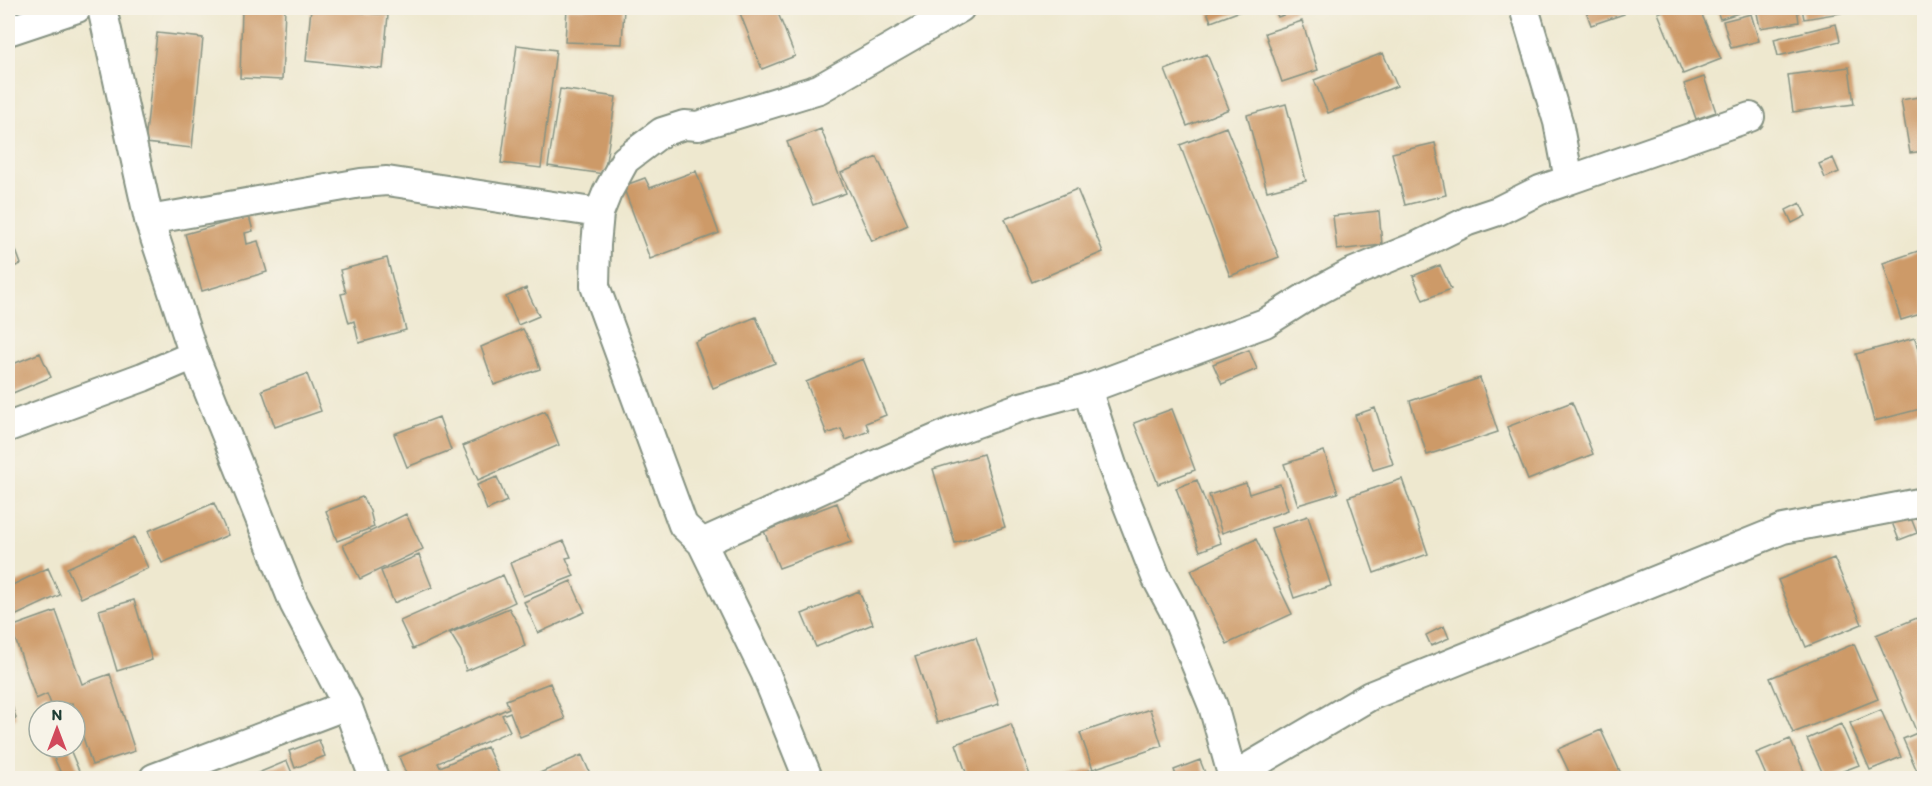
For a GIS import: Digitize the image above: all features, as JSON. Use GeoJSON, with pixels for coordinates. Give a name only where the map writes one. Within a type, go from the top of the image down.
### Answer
{"type":"FeatureCollection","features":[{"type":"Feature","properties":{"kind":"street"},"geometry":{"type":"LineString","coordinates":[[8,31],[76,8]]}},
{"type":"Feature","properties":{"kind":"street"},"geometry":{"type":"LineString","coordinates":[[102,8],[149,220],[194,355],[294,603],[347,705],[374,778]]}},
{"type":"Feature","properties":{"kind":"street"},"geometry":{"type":"LineString","coordinates":[[808,778],[765,672],[702,543],[683,525],[595,286],[599,213],[607,192],[625,160],[662,132],[684,125],[698,126],[819,89],[960,8]]}},
{"type":"Feature","properties":{"kind":"street"},"geometry":{"type":"LineString","coordinates":[[1524,8],[1558,122],[1569,180]]}},
{"type":"Feature","properties":{"kind":"street"},"geometry":{"type":"LineString","coordinates":[[702,543],[954,431],[1021,407],[1087,389],[1265,323],[1349,274],[1415,247],[1468,221],[1498,211],[1540,190],[1749,117]]}},
{"type":"Feature","properties":{"kind":"street"},"geometry":{"type":"LineString","coordinates":[[149,220],[361,183],[387,181],[599,213]]}},
{"type":"Feature","properties":{"kind":"street"},"geometry":{"type":"LineString","coordinates":[[8,428],[143,377],[194,355]]}},
{"type":"Feature","properties":{"kind":"street"},"geometry":{"type":"LineString","coordinates":[[1087,389],[1112,465],[1156,577],[1173,609],[1214,706],[1232,778],[1370,696],[1772,533],[1924,502]]}},
{"type":"Feature","properties":{"kind":"street"},"geometry":{"type":"LineString","coordinates":[[154,778],[347,705]]}},
{"type":"Feature","properties":{"kind":"building"},"geometry":{"type":"Polygon","coordinates":[[[242,8],[285,8],[282,80],[240,78],[242,8]]]}},
{"type":"Feature","properties":{"kind":"building"},"geometry":{"type":"Polygon","coordinates":[[[311,8],[388,15],[383,69],[306,61],[311,8]]]}},
{"type":"Feature","properties":{"kind":"building"},"geometry":{"type":"Polygon","coordinates":[[[567,8],[624,8],[622,44],[565,42],[567,8]]]}},
{"type":"Feature","properties":{"kind":"building"},"geometry":{"type":"Polygon","coordinates":[[[738,8],[776,8],[795,56],[762,69],[738,8]]]}},
{"type":"Feature","properties":{"kind":"building"},"geometry":{"type":"Polygon","coordinates":[[[1206,8],[1242,8],[1243,10],[1211,22],[1206,8]]]}},
{"type":"Feature","properties":{"kind":"building"},"geometry":{"type":"Polygon","coordinates":[[[1274,8],[1293,8],[1294,11],[1278,17],[1274,8]]]}},
{"type":"Feature","properties":{"kind":"building"},"geometry":{"type":"Polygon","coordinates":[[[1585,8],[1622,8],[1624,14],[1591,25],[1585,8]]]}},
{"type":"Feature","properties":{"kind":"building"},"geometry":{"type":"Polygon","coordinates":[[[1670,8],[1699,8],[1721,59],[1683,74],[1658,13],[1670,8]]]}},
{"type":"Feature","properties":{"kind":"building"},"geometry":{"type":"Polygon","coordinates":[[[1716,8],[1754,8],[1720,19],[1716,8]]]}},
{"type":"Feature","properties":{"kind":"building"},"geometry":{"type":"Polygon","coordinates":[[[1756,8],[1797,8],[1799,22],[1760,28],[1756,8]]]}},
{"type":"Feature","properties":{"kind":"building"},"geometry":{"type":"Polygon","coordinates":[[[1802,8],[1840,8],[1841,13],[1804,19],[1802,8]]]}},
{"type":"Feature","properties":{"kind":"building"},"geometry":{"type":"Polygon","coordinates":[[[1751,14],[1759,41],[1731,48],[1723,21],[1751,14]]]}},
{"type":"Feature","properties":{"kind":"building"},"geometry":{"type":"Polygon","coordinates":[[[1302,21],[1318,70],[1282,82],[1265,33],[1302,21]]]}},
{"type":"Feature","properties":{"kind":"building"},"geometry":{"type":"Polygon","coordinates":[[[1836,24],[1840,41],[1778,56],[1774,39],[1836,24]]]}},
{"type":"Feature","properties":{"kind":"building"},"geometry":{"type":"Polygon","coordinates":[[[157,33],[203,38],[192,148],[145,143],[157,33]]]}},
{"type":"Feature","properties":{"kind":"building"},"geometry":{"type":"Polygon","coordinates":[[[517,45],[556,50],[541,168],[501,163],[517,45]]]}},
{"type":"Feature","properties":{"kind":"building"},"geometry":{"type":"Polygon","coordinates":[[[1383,53],[1397,86],[1328,113],[1314,80],[1383,53]]]}},
{"type":"Feature","properties":{"kind":"building"},"geometry":{"type":"Polygon","coordinates":[[[1207,54],[1229,109],[1187,126],[1165,70],[1207,54]]]}},
{"type":"Feature","properties":{"kind":"building"},"geometry":{"type":"Polygon","coordinates":[[[1849,67],[1854,104],[1793,112],[1788,75],[1849,67]]]}},
{"type":"Feature","properties":{"kind":"building"},"geometry":{"type":"Polygon","coordinates":[[[1704,77],[1716,112],[1696,119],[1684,84],[1704,77]]]}},
{"type":"Feature","properties":{"kind":"building"},"geometry":{"type":"Polygon","coordinates":[[[560,89],[616,97],[604,174],[548,166],[560,89]]]}},
{"type":"Feature","properties":{"kind":"building"},"geometry":{"type":"Polygon","coordinates":[[[1924,96],[1924,151],[1910,153],[1901,100],[1924,96]]]}},
{"type":"Feature","properties":{"kind":"building"},"geometry":{"type":"Polygon","coordinates":[[[1286,104],[1306,181],[1267,191],[1247,115],[1286,104]]]}},
{"type":"Feature","properties":{"kind":"building"},"geometry":{"type":"Polygon","coordinates":[[[1226,127],[1279,257],[1230,276],[1180,145],[1226,127]]]}},
{"type":"Feature","properties":{"kind":"building"},"geometry":{"type":"Polygon","coordinates":[[[821,129],[846,193],[813,205],[787,142],[821,129]]]}},
{"type":"Feature","properties":{"kind":"building"},"geometry":{"type":"Polygon","coordinates":[[[1435,143],[1446,195],[1405,205],[1392,153],[1435,143]]]}},
{"type":"Feature","properties":{"kind":"building"},"geometry":{"type":"Polygon","coordinates":[[[877,157],[908,225],[872,241],[841,173],[877,157]]]}},
{"type":"Feature","properties":{"kind":"building"},"geometry":{"type":"Polygon","coordinates":[[[1833,158],[1839,172],[1825,178],[1819,164],[1833,158]]]}},
{"type":"Feature","properties":{"kind":"building"},"geometry":{"type":"Polygon","coordinates":[[[696,171],[719,233],[650,259],[623,186],[645,178],[650,188],[696,171]]]}},
{"type":"Feature","properties":{"kind":"building"},"geometry":{"type":"Polygon","coordinates":[[[1077,189],[1103,252],[1032,282],[1005,219],[1077,189]]]}},
{"type":"Feature","properties":{"kind":"building"},"geometry":{"type":"Polygon","coordinates":[[[1800,203],[1806,216],[1792,223],[1786,210],[1800,203]]]}},
{"type":"Feature","properties":{"kind":"building"},"geometry":{"type":"Polygon","coordinates":[[[1379,211],[1382,245],[1337,250],[1333,216],[1379,211]]]}},
{"type":"Feature","properties":{"kind":"building"},"geometry":{"type":"Polygon","coordinates":[[[249,216],[253,231],[245,233],[247,244],[258,241],[267,272],[202,291],[185,234],[249,216]]]}},
{"type":"Feature","properties":{"kind":"building"},"geometry":{"type":"Polygon","coordinates":[[[8,229],[21,264],[8,269],[8,229]]]}},
{"type":"Feature","properties":{"kind":"building"},"geometry":{"type":"Polygon","coordinates":[[[1924,249],[1924,313],[1901,320],[1883,263],[1924,249]]]}},
{"type":"Feature","properties":{"kind":"building"},"geometry":{"type":"Polygon","coordinates":[[[387,258],[406,330],[359,343],[354,321],[349,323],[341,294],[346,293],[340,270],[387,258]]]}},
{"type":"Feature","properties":{"kind":"building"},"geometry":{"type":"Polygon","coordinates":[[[1440,265],[1451,289],[1423,300],[1413,276],[1440,265]]]}},
{"type":"Feature","properties":{"kind":"building"},"geometry":{"type":"Polygon","coordinates":[[[526,288],[539,316],[518,325],[506,297],[526,288]]]}},
{"type":"Feature","properties":{"kind":"building"},"geometry":{"type":"Polygon","coordinates":[[[756,317],[775,363],[713,388],[695,342],[756,317]]]}},
{"type":"Feature","properties":{"kind":"building"},"geometry":{"type":"Polygon","coordinates":[[[523,329],[540,369],[494,385],[481,347],[523,329]]]}},
{"type":"Feature","properties":{"kind":"building"},"geometry":{"type":"Polygon","coordinates":[[[1915,338],[1924,372],[1924,408],[1874,421],[1856,354],[1915,338]]]}},
{"type":"Feature","properties":{"kind":"building"},"geometry":{"type":"Polygon","coordinates":[[[1249,350],[1257,369],[1222,384],[1213,364],[1249,350]]]}},
{"type":"Feature","properties":{"kind":"building"},"geometry":{"type":"Polygon","coordinates":[[[40,353],[51,377],[8,395],[8,366],[40,353]]]}},
{"type":"Feature","properties":{"kind":"building"},"geometry":{"type":"Polygon","coordinates":[[[863,359],[886,415],[866,423],[869,431],[846,440],[841,429],[827,434],[806,382],[863,359]]]}},
{"type":"Feature","properties":{"kind":"building"},"geometry":{"type":"Polygon","coordinates":[[[307,374],[321,411],[275,427],[262,390],[307,374]]]}},
{"type":"Feature","properties":{"kind":"building"},"geometry":{"type":"Polygon","coordinates":[[[1480,378],[1498,432],[1427,455],[1410,401],[1480,378]]]}},
{"type":"Feature","properties":{"kind":"building"},"geometry":{"type":"Polygon","coordinates":[[[1572,402],[1593,454],[1528,480],[1507,427],[1572,402]]]}},
{"type":"Feature","properties":{"kind":"building"},"geometry":{"type":"Polygon","coordinates":[[[1375,408],[1393,464],[1373,470],[1355,415],[1375,408]]]}},
{"type":"Feature","properties":{"kind":"building"},"geometry":{"type":"Polygon","coordinates":[[[1172,409],[1195,470],[1158,484],[1134,423],[1172,409]]]}},
{"type":"Feature","properties":{"kind":"building"},"geometry":{"type":"Polygon","coordinates":[[[545,411],[559,445],[478,480],[463,446],[545,411]]]}},
{"type":"Feature","properties":{"kind":"building"},"geometry":{"type":"Polygon","coordinates":[[[439,417],[451,450],[407,467],[394,434],[439,417]]]}},
{"type":"Feature","properties":{"kind":"building"},"geometry":{"type":"Polygon","coordinates":[[[1324,451],[1338,493],[1298,505],[1284,464],[1324,451]]]}},
{"type":"Feature","properties":{"kind":"building"},"geometry":{"type":"Polygon","coordinates":[[[983,454],[1005,527],[955,543],[933,469],[983,454]]]}},
{"type":"Feature","properties":{"kind":"building"},"geometry":{"type":"Polygon","coordinates":[[[497,477],[507,501],[487,510],[477,485],[497,477]]]}},
{"type":"Feature","properties":{"kind":"building"},"geometry":{"type":"Polygon","coordinates":[[[1402,479],[1428,554],[1374,573],[1348,497],[1402,479]]]}},
{"type":"Feature","properties":{"kind":"building"},"geometry":{"type":"Polygon","coordinates":[[[1197,480],[1221,543],[1200,551],[1176,488],[1197,480]]]}},
{"type":"Feature","properties":{"kind":"building"},"geometry":{"type":"Polygon","coordinates":[[[1246,483],[1249,494],[1280,484],[1288,510],[1222,533],[1209,495],[1246,483]]]}},
{"type":"Feature","properties":{"kind":"building"},"geometry":{"type":"Polygon","coordinates":[[[362,497],[370,511],[374,527],[337,541],[326,511],[362,497]]]}},
{"type":"Feature","properties":{"kind":"building"},"geometry":{"type":"Polygon","coordinates":[[[214,503],[228,535],[162,563],[148,531],[214,503]]]}},
{"type":"Feature","properties":{"kind":"building"},"geometry":{"type":"Polygon","coordinates":[[[837,503],[851,542],[779,568],[764,531],[837,503]]]}},
{"type":"Feature","properties":{"kind":"building"},"geometry":{"type":"Polygon","coordinates":[[[1909,513],[1917,533],[1899,540],[1891,520],[1909,513]]]}},
{"type":"Feature","properties":{"kind":"building"},"geometry":{"type":"Polygon","coordinates":[[[406,514],[423,549],[360,579],[343,545],[406,514]]]}},
{"type":"Feature","properties":{"kind":"building"},"geometry":{"type":"Polygon","coordinates":[[[1308,516],[1331,586],[1294,598],[1271,528],[1308,516]]]}},
{"type":"Feature","properties":{"kind":"building"},"geometry":{"type":"Polygon","coordinates":[[[134,537],[148,568],[81,598],[67,568],[134,537]]]}},
{"type":"Feature","properties":{"kind":"building"},"geometry":{"type":"Polygon","coordinates":[[[1256,539],[1292,614],[1227,644],[1191,570],[1256,539]]]}},
{"type":"Feature","properties":{"kind":"building"},"geometry":{"type":"Polygon","coordinates":[[[564,541],[571,557],[566,558],[574,576],[523,596],[510,563],[564,541]]]}},
{"type":"Feature","properties":{"kind":"building"},"geometry":{"type":"Polygon","coordinates":[[[419,555],[432,587],[394,603],[381,571],[419,555]]]}},
{"type":"Feature","properties":{"kind":"building"},"geometry":{"type":"Polygon","coordinates":[[[1834,558],[1862,624],[1806,647],[1778,580],[1834,558]]]}},
{"type":"Feature","properties":{"kind":"building"},"geometry":{"type":"Polygon","coordinates":[[[48,568],[60,595],[8,619],[8,587],[48,568]]]}},
{"type":"Feature","properties":{"kind":"building"},"geometry":{"type":"Polygon","coordinates":[[[503,575],[515,602],[413,649],[400,621],[503,575]]]}},
{"type":"Feature","properties":{"kind":"building"},"geometry":{"type":"Polygon","coordinates":[[[571,581],[585,612],[538,633],[524,602],[571,581]]]}},
{"type":"Feature","properties":{"kind":"building"},"geometry":{"type":"Polygon","coordinates":[[[859,591],[873,624],[816,647],[802,614],[859,591]]]}},
{"type":"Feature","properties":{"kind":"building"},"geometry":{"type":"Polygon","coordinates":[[[134,600],[152,660],[117,671],[99,610],[134,600]]]}},
{"type":"Feature","properties":{"kind":"building"},"geometry":{"type":"Polygon","coordinates":[[[509,608],[519,626],[525,646],[466,671],[461,651],[450,633],[509,608]]]}},
{"type":"Feature","properties":{"kind":"building"},"geometry":{"type":"Polygon","coordinates":[[[56,611],[82,684],[110,674],[135,751],[92,765],[87,750],[87,699],[49,699],[47,694],[36,699],[11,627],[56,611]]]}},
{"type":"Feature","properties":{"kind":"building"},"geometry":{"type":"Polygon","coordinates":[[[1924,615],[1924,778],[1920,778],[1903,739],[1917,733],[1876,635],[1924,615]]]}},
{"type":"Feature","properties":{"kind":"building"},"geometry":{"type":"Polygon","coordinates":[[[1444,626],[1449,638],[1431,646],[1426,635],[1444,626]]]}},
{"type":"Feature","properties":{"kind":"building"},"geometry":{"type":"Polygon","coordinates":[[[976,637],[999,704],[937,723],[915,657],[976,637]]]}},
{"type":"Feature","properties":{"kind":"building"},"geometry":{"type":"Polygon","coordinates":[[[1854,644],[1878,699],[1793,733],[1770,678],[1854,644]]]}},
{"type":"Feature","properties":{"kind":"building"},"geometry":{"type":"Polygon","coordinates":[[[550,683],[565,719],[520,737],[510,712],[502,715],[510,731],[438,763],[440,767],[487,747],[501,778],[444,778],[443,776],[408,778],[399,757],[509,708],[506,700],[550,683]]]}},
{"type":"Feature","properties":{"kind":"building"},"geometry":{"type":"Polygon","coordinates":[[[8,694],[16,718],[8,721],[8,694]]]}},
{"type":"Feature","properties":{"kind":"building"},"geometry":{"type":"Polygon","coordinates":[[[1150,709],[1162,746],[1093,769],[1080,733],[1150,709]]]}},
{"type":"Feature","properties":{"kind":"building"},"geometry":{"type":"Polygon","coordinates":[[[1881,710],[1901,757],[1870,770],[1850,723],[1881,710]]]}},
{"type":"Feature","properties":{"kind":"building"},"geometry":{"type":"Polygon","coordinates":[[[1011,724],[1031,778],[968,778],[956,744],[1011,724]]]}},
{"type":"Feature","properties":{"kind":"building"},"geometry":{"type":"Polygon","coordinates":[[[1841,724],[1859,765],[1825,778],[1807,739],[1841,724]]]}},
{"type":"Feature","properties":{"kind":"building"},"geometry":{"type":"Polygon","coordinates":[[[1601,730],[1623,778],[1572,778],[1558,749],[1601,730]]]}},
{"type":"Feature","properties":{"kind":"building"},"geometry":{"type":"Polygon","coordinates":[[[1790,739],[1807,778],[1767,778],[1756,753],[1790,739]]]}},
{"type":"Feature","properties":{"kind":"building"},"geometry":{"type":"Polygon","coordinates":[[[319,740],[325,756],[295,768],[289,751],[319,740]]]}},
{"type":"Feature","properties":{"kind":"building"},"geometry":{"type":"Polygon","coordinates":[[[582,755],[592,778],[528,778],[582,755]]]}},
{"type":"Feature","properties":{"kind":"building"},"geometry":{"type":"Polygon","coordinates":[[[54,759],[74,759],[82,778],[63,778],[54,759]]]}},
{"type":"Feature","properties":{"kind":"building"},"geometry":{"type":"Polygon","coordinates":[[[1200,760],[1207,778],[1177,778],[1174,770],[1200,760]]]}},
{"type":"Feature","properties":{"kind":"building"},"geometry":{"type":"Polygon","coordinates":[[[287,761],[294,778],[246,778],[287,761]]]}},
{"type":"Feature","properties":{"kind":"building"},"geometry":{"type":"Polygon","coordinates":[[[1093,769],[1096,778],[1068,778],[1093,769]]]}}]}
